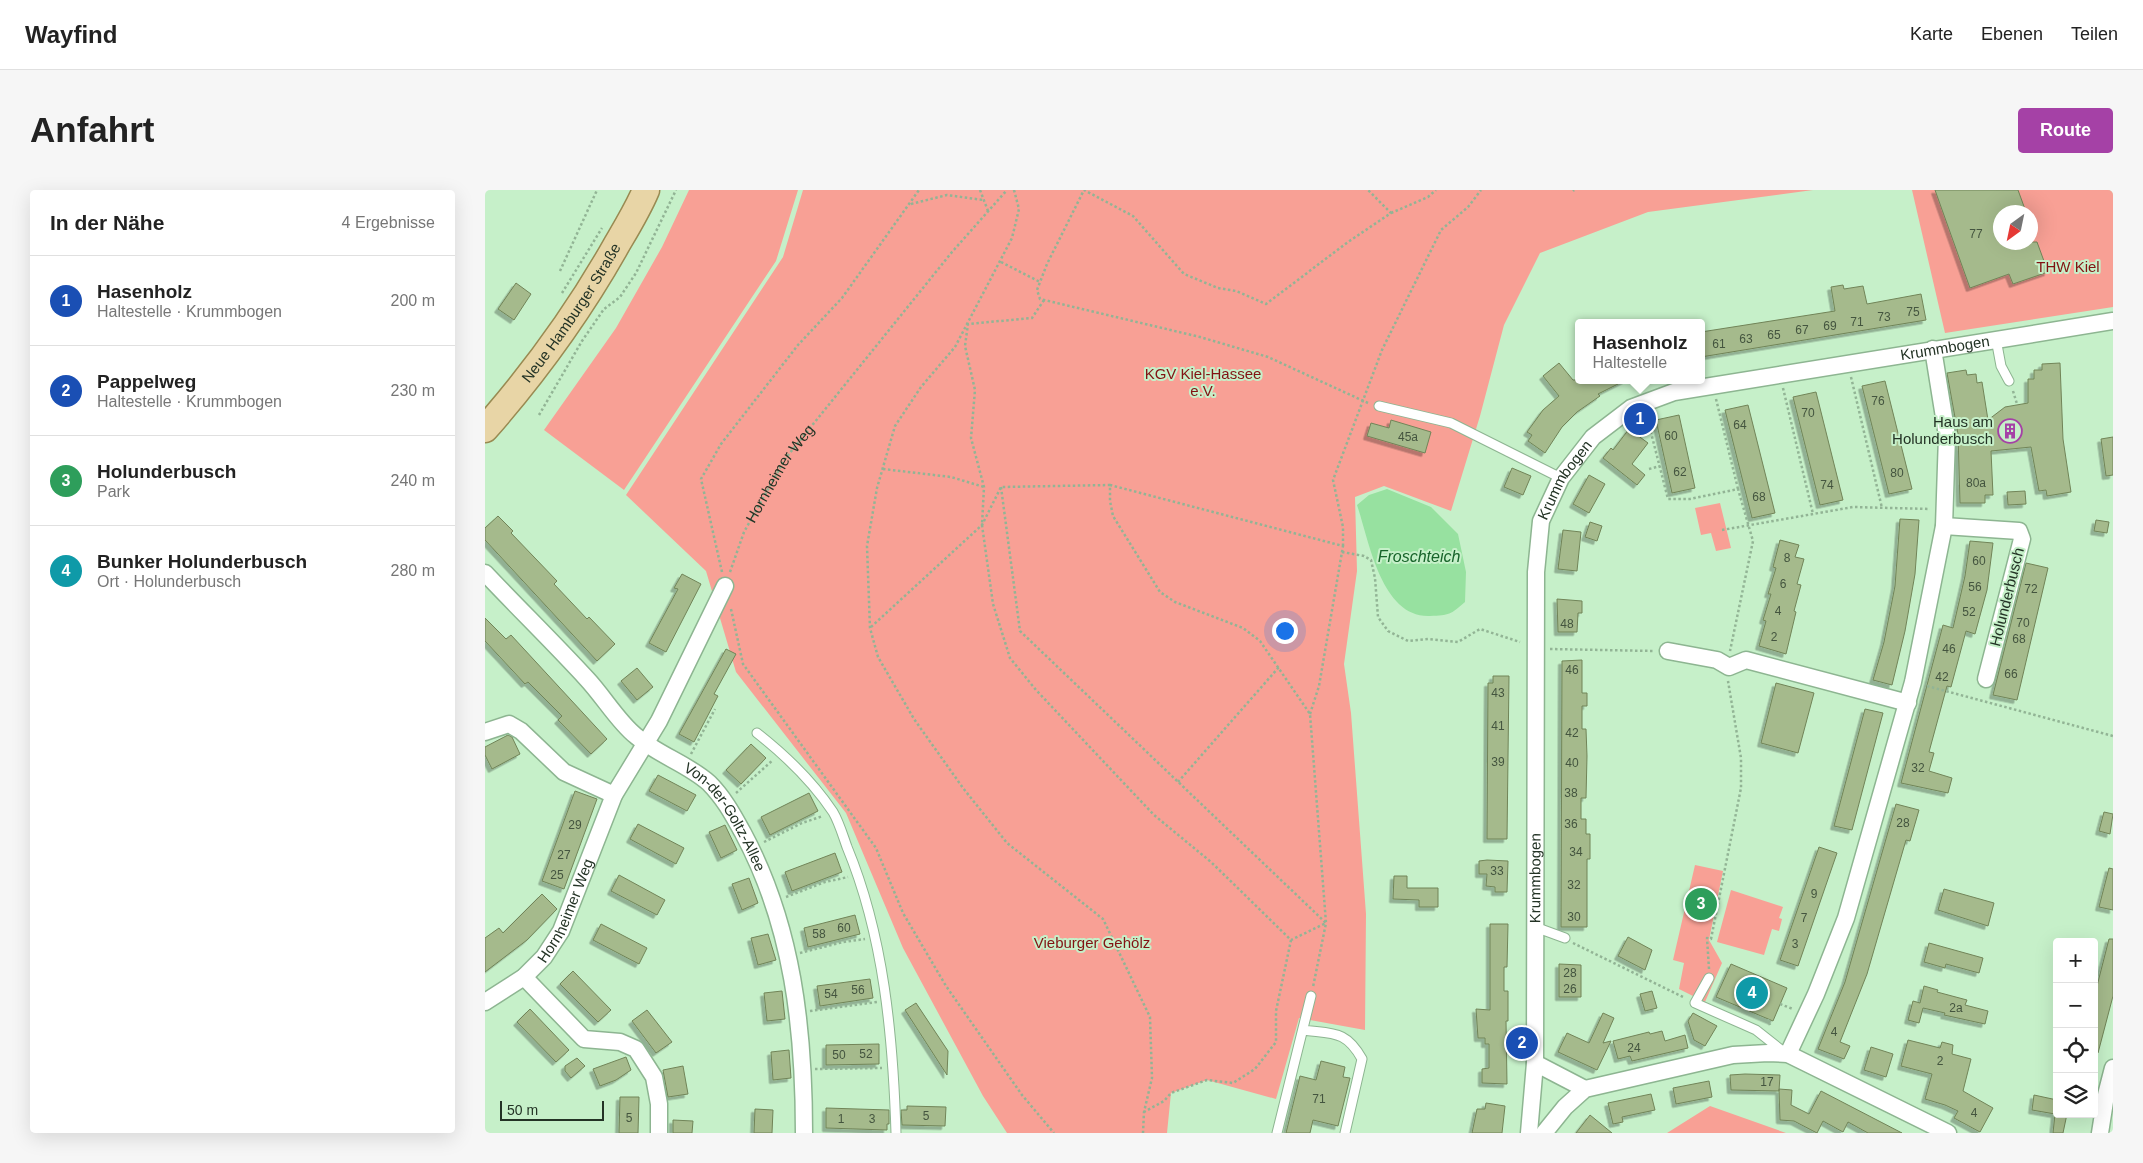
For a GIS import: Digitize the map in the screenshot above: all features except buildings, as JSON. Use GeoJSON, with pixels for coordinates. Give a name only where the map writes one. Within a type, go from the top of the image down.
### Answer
{"type":"FeatureCollection","features":[{"type":"Feature","properties":{"kind":"main road","name":"Neue Hamburger Straße"},"geometry":{"type":"LineString","coordinates":[[485,428],[541,361],[571,318],[609,260],[646,190]]}},
{"type":"Feature","properties":{"kind":"street","name":"Krummbogen"},"geometry":{"type":"LineString","coordinates":[[1529,1133],[1535,1063],[1536,572],[1541,521],[1561,478],[1593,437],[1631,408],[1674,392],[2113,321]]}},
{"type":"Feature","properties":{"kind":"street"},"geometry":{"type":"LineString","coordinates":[[1788,1054],[1816,994],[1846,918],[1913,682],[1944,526],[1947,436],[1933,349]]}},
{"type":"Feature","properties":{"kind":"street","name":"Holunderbusch"},"geometry":{"type":"LineString","coordinates":[[1944,526],[2019,531],[2022,539],[1986,678]]}},
{"type":"Feature","properties":{"kind":"street","name":"Von-der-Goltz-Allee"},"geometry":{"type":"LineString","coordinates":[[488,583],[589,680],[636,736],[709,784],[726,803],[751,848],[774,902],[789,956],[804,1069],[804,1133]]}},
{"type":"Feature","properties":{"kind":"street","name":"Hornheimer Weg"},"geometry":{"type":"LineString","coordinates":[[485,1002],[524,977],[544,957],[561,931],[615,795],[659,721],[725,586]]}},
{"type":"Feature","properties":{"kind":"street"},"geometry":{"type":"LineString","coordinates":[[1668,651],[1717,660],[1729,667],[1746,660],[1908,703]]}},
{"type":"Feature","properties":{"kind":"street"},"geometry":{"type":"LineString","coordinates":[[485,732],[509,724],[521,731],[564,772],[615,795]]}},
{"type":"Feature","properties":{"kind":"street"},"geometry":{"type":"LineString","coordinates":[[524,977],[584,1038],[620,1042],[636,1049],[654,1077],[659,1104],[659,1133]]}},
{"type":"Feature","properties":{"kind":"street"},"geometry":{"type":"LineString","coordinates":[[1544,1133],[1565,1106],[1585,1089],[1733,1055],[1788,1054],[1948,1133]]}},
{"type":"Feature","properties":{"kind":"street"},"geometry":{"type":"LineString","coordinates":[[1535,1063],[1585,1089]]}},
{"type":"Feature","properties":{"kind":"street"},"geometry":{"type":"LineString","coordinates":[[2100,1133],[2106,1095],[2113,1068]]}},
{"type":"Feature","properties":{"kind":"lane"},"geometry":{"type":"LineString","coordinates":[[1996,339],[2001,366],[2009,381]]}},
{"type":"Feature","properties":{"kind":"lane"},"geometry":{"type":"LineString","coordinates":[[1379,406],[1451,423],[1561,478]]}},
{"type":"Feature","properties":{"kind":"lane"},"geometry":{"type":"LineString","coordinates":[[757,733],[782,753],[833,813],[859,874],[874,938],[885,1001],[894,1068],[895,1133]]}},
{"type":"Feature","properties":{"kind":"lane"},"geometry":{"type":"LineString","coordinates":[[1535,927],[1565,938]]}},
{"type":"Feature","properties":{"kind":"lane"},"geometry":{"type":"LineString","coordinates":[[1709,978],[1695,1003],[1755,1030],[1788,1054]]}},
{"type":"Feature","properties":{"kind":"lane"},"geometry":{"type":"LineString","coordinates":[[1277,1133],[1311,996]]}},
{"type":"Feature","properties":{"kind":"lane"},"geometry":{"type":"LineString","coordinates":[[1303,1030],[1341,1035],[1354,1044],[1362,1059],[1345,1133]]}},
{"type":"Feature","properties":{"kind":"path"},"geometry":{"type":"LineString","coordinates":[[560,271],[597,190]]}},
{"type":"Feature","properties":{"kind":"path"},"geometry":{"type":"LineString","coordinates":[[539,415],[582,341],[604,309],[620,297],[636,273],[676,190]]}},
{"type":"Feature","properties":{"kind":"path"},"geometry":{"type":"LineString","coordinates":[[919,190],[911,204],[843,298],[798,345],[721,444],[701,480],[743,664],[876,848],[903,913],[946,986],[1022,1096],[1054,1133]]}},
{"type":"Feature","properties":{"kind":"path"},"geometry":{"type":"LineString","coordinates":[[981,190],[988,211]]}},
{"type":"Feature","properties":{"kind":"path","name":"Hornheimer Weg"},"geometry":{"type":"LineString","coordinates":[[725,586],[744,532],[785,459],[952,252],[1007,190]]}},
{"type":"Feature","properties":{"kind":"path"},"geometry":{"type":"LineString","coordinates":[[1014,190],[1019,208],[1013,238],[955,347],[921,387],[895,426],[883,469],[867,546],[870,628],[878,658],[913,719],[968,795],[1007,843],[1103,919],[1150,1017],[1153,1078],[1144,1112],[1143,1133]]}},
{"type":"Feature","properties":{"kind":"path"},"geometry":{"type":"LineString","coordinates":[[1379,406],[1363,402],[1268,357],[1199,337],[1040,299],[1037,290],[1084,190],[1133,216],[1184,274],[1218,288],[1236,291],[1266,304],[1348,242],[1391,213],[1428,197],[1436,190]]}},
{"type":"Feature","properties":{"kind":"path"},"geometry":{"type":"LineString","coordinates":[[1368,190],[1391,213]]}},
{"type":"Feature","properties":{"kind":"path"},"geometry":{"type":"LineString","coordinates":[[1311,996],[1326,923],[1310,714],[1319,686],[1343,546],[1343,527],[1333,480],[1382,350],[1441,230],[1468,207],[1481,190]]}},
{"type":"Feature","properties":{"kind":"path"},"geometry":{"type":"LineString","coordinates":[[911,204],[947,195],[983,200]]}},
{"type":"Feature","properties":{"kind":"path"},"geometry":{"type":"LineString","coordinates":[[560,297],[605,223]]}},
{"type":"Feature","properties":{"kind":"path"},"geometry":{"type":"LineString","coordinates":[[1000,262],[1040,282]]}},
{"type":"Feature","properties":{"kind":"path"},"geometry":{"type":"LineString","coordinates":[[968,324],[1032,318],[1044,300]]}},
{"type":"Feature","properties":{"kind":"path"},"geometry":{"type":"LineString","coordinates":[[968,324],[965,346],[975,390],[971,438],[984,487],[982,525],[993,604],[1010,658],[1036,690],[1154,816],[1211,862],[1291,940]]}},
{"type":"Feature","properties":{"kind":"path"},"geometry":{"type":"LineString","coordinates":[[1848,363],[1882,508]]}},
{"type":"Feature","properties":{"kind":"path"},"geometry":{"type":"LineString","coordinates":[[1780,374],[1813,514]]}},
{"type":"Feature","properties":{"kind":"path"},"geometry":{"type":"LineString","coordinates":[[1709,978],[1707,938],[1711,939],[1741,788],[1741,758],[1727,688],[1730,647],[1753,541],[1738,490],[1713,386]]}},
{"type":"Feature","properties":{"kind":"path"},"geometry":{"type":"LineString","coordinates":[[1642,404],[1668,499],[1690,499],[1738,490]]}},
{"type":"Feature","properties":{"kind":"path"},"geometry":{"type":"LineString","coordinates":[[1649,468],[1660,466]]}},
{"type":"Feature","properties":{"kind":"path"},"geometry":{"type":"LineString","coordinates":[[883,469],[951,477],[984,487]]}},
{"type":"Feature","properties":{"kind":"path"},"geometry":{"type":"LineString","coordinates":[[1001,487],[1110,485],[1343,546]]}},
{"type":"Feature","properties":{"kind":"path"},"geometry":{"type":"LineString","coordinates":[[1110,485],[1110,501],[1113,516],[1160,592],[1175,602],[1243,628],[1261,641],[1310,714]]}},
{"type":"Feature","properties":{"kind":"path"},"geometry":{"type":"LineString","coordinates":[[870,628],[982,525],[1001,487]]}},
{"type":"Feature","properties":{"kind":"path"},"geometry":{"type":"LineString","coordinates":[[1001,487],[1020,631],[1105,710],[1177,782],[1326,923]]}},
{"type":"Feature","properties":{"kind":"path"},"geometry":{"type":"LineString","coordinates":[[1722,530],[1853,507],[1945,509]]}},
{"type":"Feature","properties":{"kind":"path"},"geometry":{"type":"LineString","coordinates":[[1342,552],[1363,556],[1371,560],[1375,578],[1378,617],[1388,631],[1408,641],[1429,639],[1458,642],[1481,629],[1504,635],[1537,649],[1587,652],[1668,651]]}},
{"type":"Feature","properties":{"kind":"path"},"geometry":{"type":"LineString","coordinates":[[1177,782],[1279,667]]}},
{"type":"Feature","properties":{"kind":"path"},"geometry":{"type":"LineString","coordinates":[[1913,682],[2113,736]]}},
{"type":"Feature","properties":{"kind":"path"},"geometry":{"type":"LineString","coordinates":[[684,766],[715,709]]}},
{"type":"Feature","properties":{"kind":"path"},"geometry":{"type":"LineString","coordinates":[[726,803],[757,772],[782,753]]}},
{"type":"Feature","properties":{"kind":"path"},"geometry":{"type":"LineString","coordinates":[[751,848],[801,823],[833,813]]}},
{"type":"Feature","properties":{"kind":"path"},"geometry":{"type":"LineString","coordinates":[[774,902],[825,882],[859,874]]}},
{"type":"Feature","properties":{"kind":"path"},"geometry":{"type":"LineString","coordinates":[[1291,940],[1326,923]]}},
{"type":"Feature","properties":{"kind":"path"},"geometry":{"type":"LineString","coordinates":[[789,956],[843,942],[874,938]]}},
{"type":"Feature","properties":{"kind":"path"},"geometry":{"type":"LineString","coordinates":[[1565,938],[1695,1003]]}},
{"type":"Feature","properties":{"kind":"path"},"geometry":{"type":"LineString","coordinates":[[1144,1112],[1164,1101],[1171,1093],[1207,1080],[1233,1083],[1255,1068],[1276,1042],[1276,1011],[1291,940]]}},
{"type":"Feature","properties":{"kind":"path"},"geometry":{"type":"LineString","coordinates":[[798,1013],[885,1001]]}},
{"type":"Feature","properties":{"kind":"path"},"geometry":{"type":"LineString","coordinates":[[804,1069],[894,1068]]}},
{"type":"Feature","properties":{"kind":"green space"},"geometry":{"type":"Polygon","coordinates":[[[689,190],[798,190],[776,261],[624,490],[544,430],[616,328],[662,247],[689,190]]]}},
{"type":"Feature","properties":{"kind":"green space"},"geometry":{"type":"Polygon","coordinates":[[[803,190],[1813,190],[1648,212],[1540,253],[1504,325],[1480,416],[1451,511],[1384,486],[1355,497],[1357,571],[1344,664],[1351,713],[1366,914],[1365,1030],[1299,1018],[1276,1099],[1207,1080],[1171,1093],[1167,1133],[1007,1133],[983,1096],[903,948],[846,813],[736,672],[706,571],[626,495],[783,257],[803,190]]]}},
{"type":"Feature","properties":{"kind":"green space","name":"THW Kiel"},"geometry":{"type":"Polygon","coordinates":[[[1912,190],[2113,190],[2113,307],[1945,333],[1912,190]]]}},
{"type":"Feature","properties":{"kind":"green space"},"geometry":{"type":"Polygon","coordinates":[[[1720,503],[1731,548],[1716,551],[1711,533],[1701,535],[1695,508],[1720,503]]]}},
{"type":"Feature","properties":{"kind":"green space"},"geometry":{"type":"Polygon","coordinates":[[[1695,865],[1723,871],[1709,940],[1722,963],[1705,1002],[1679,989],[1684,963],[1673,960],[1695,865]]]}},
{"type":"Feature","properties":{"kind":"green space"},"geometry":{"type":"Polygon","coordinates":[[[1731,890],[1783,907],[1779,918],[1782,919],[1779,931],[1772,929],[1764,955],[1717,942],[1731,890]]]}},
{"type":"Feature","properties":{"kind":"green space"},"geometry":{"type":"Polygon","coordinates":[[[1710,1106],[1786,1133],[1667,1133],[1710,1106]]]}},
{"type":"Feature","properties":{"kind":"water","name":"Froschteich"},"geometry":{"type":"Polygon","coordinates":[[[1387,489],[1431,507],[1458,534],[1466,572],[1465,602],[1453,612],[1446,615],[1430,616],[1413,613],[1400,604],[1389,591],[1372,556],[1357,505],[1369,495],[1387,489]]]}},
{"type":"Feature","properties":{"kind":"place","name":"Hasenholz"},"geometry":{"type":"Point","coordinates":[1640,419]}},
{"type":"Feature","properties":{"kind":"place","name":"Haus am Holunderbusch"},"geometry":{"type":"Point","coordinates":[2010,431]}},
{"type":"Feature","properties":{"kind":"place","name":"Holunderbusch"},"geometry":{"type":"Point","coordinates":[1701,904]}},
{"type":"Feature","properties":{"kind":"place","name":"Bunker Holunderbusch"},"geometry":{"type":"Point","coordinates":[1752,993]}},
{"type":"Feature","properties":{"kind":"place","name":"Pappelweg"},"geometry":{"type":"Point","coordinates":[1522,1043]}},
{"type":"Feature","properties":{"kind":"park label","name":"KGV Kiel-Hassee e.V."},"geometry":{"type":"Point","coordinates":[1203,382]}},
{"type":"Feature","properties":{"kind":"park label","name":"Vieburger Gehölz"},"geometry":{"type":"Point","coordinates":[1092,943]}}]}
